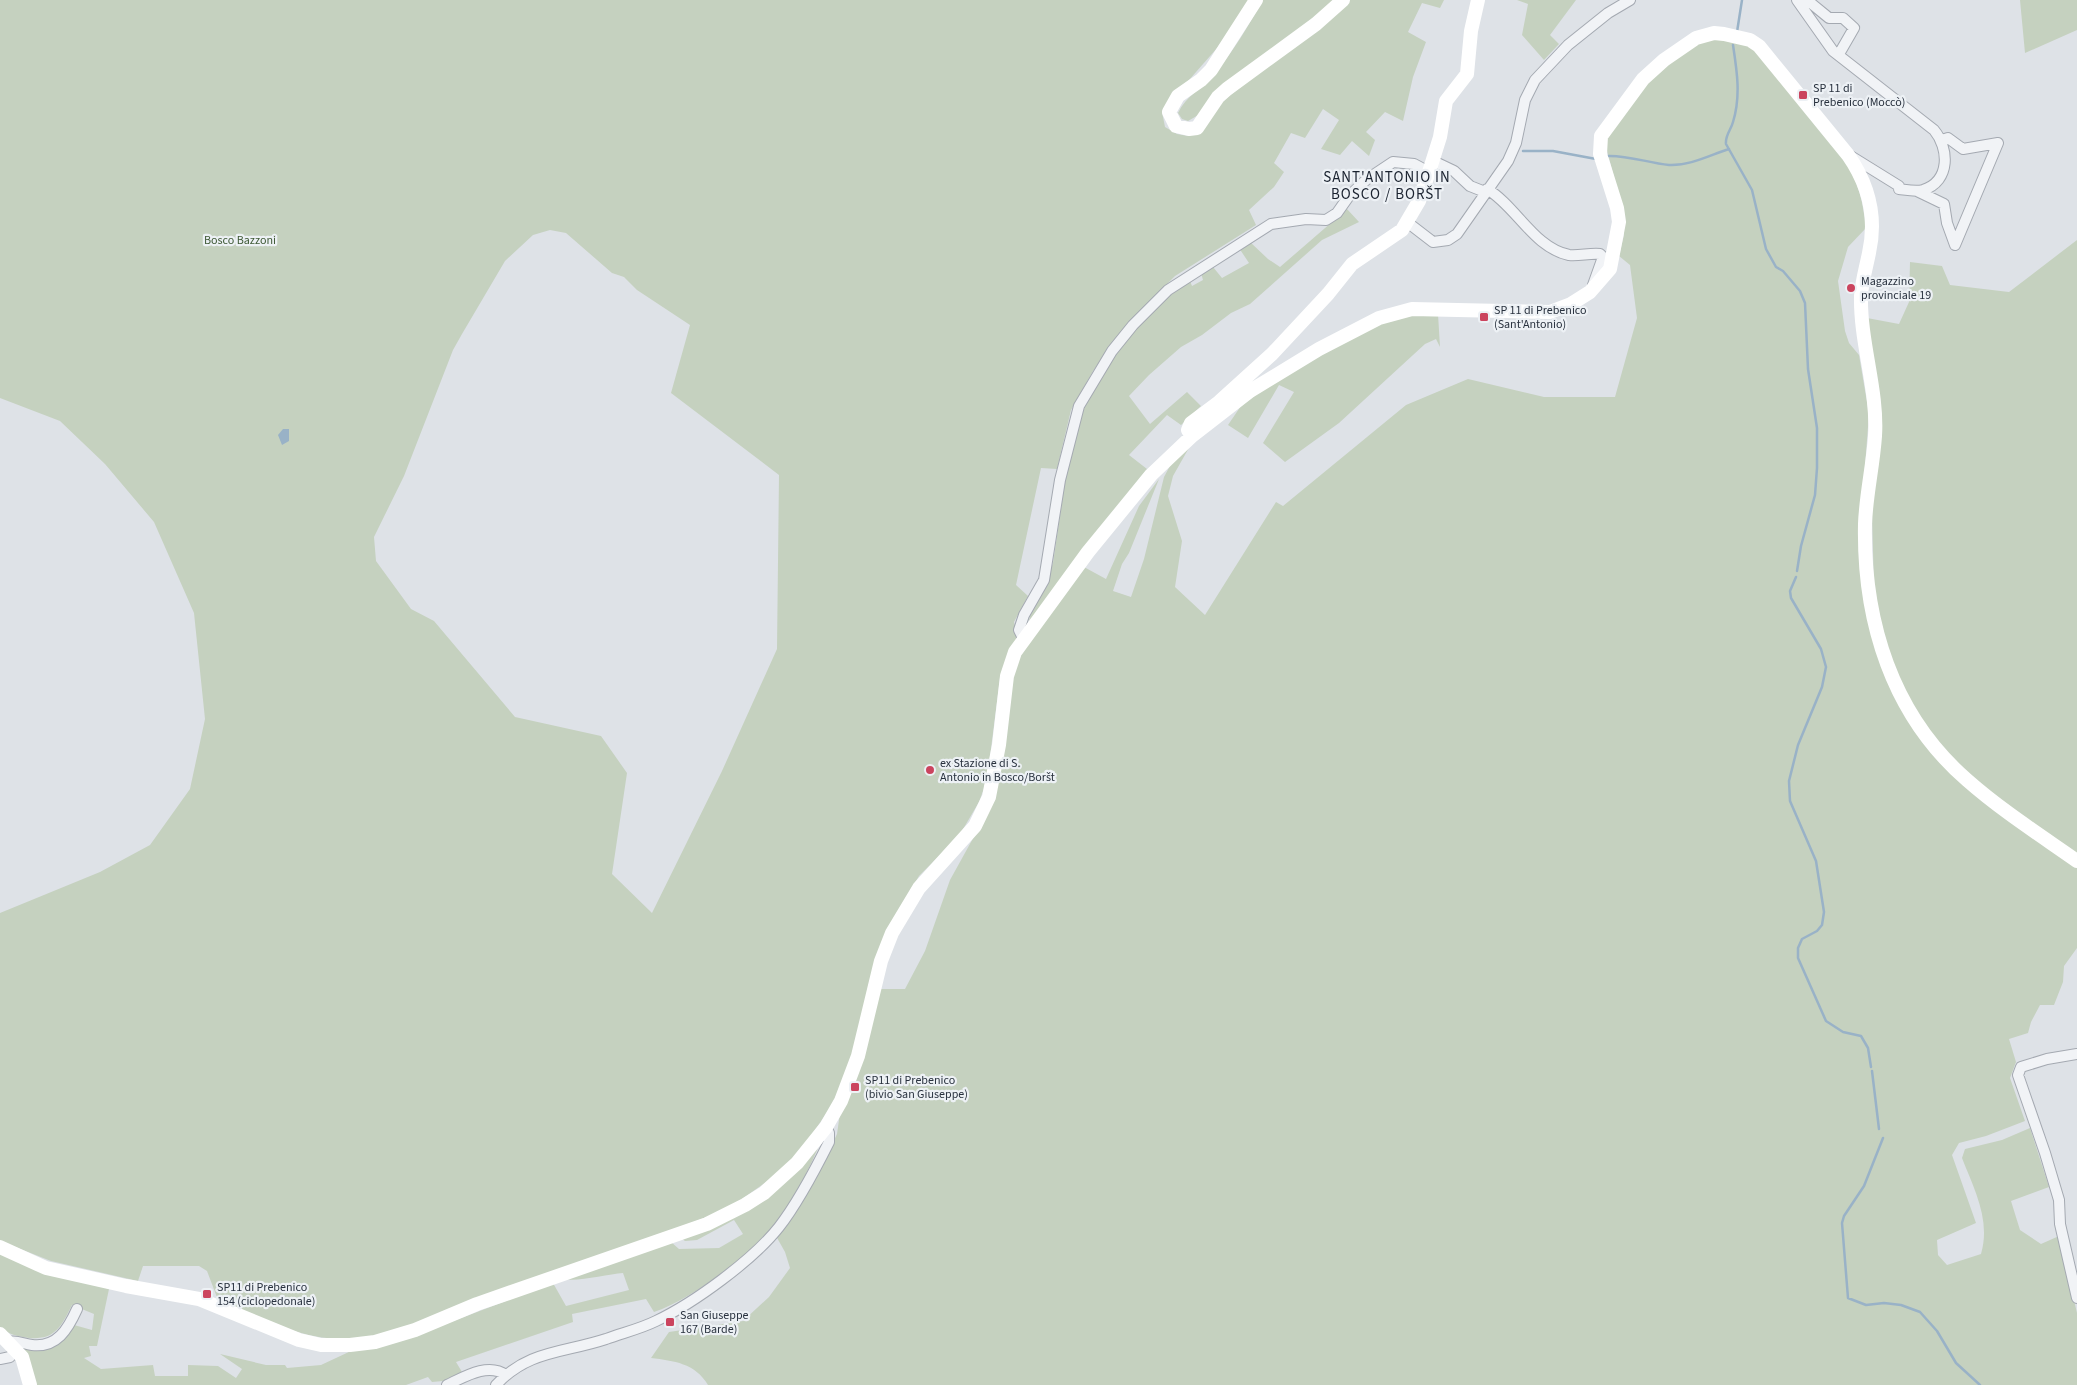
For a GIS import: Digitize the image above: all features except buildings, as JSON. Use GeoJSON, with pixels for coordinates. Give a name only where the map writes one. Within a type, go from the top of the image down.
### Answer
{"type":"FeatureCollection","features":[{"type":"Feature","properties":{"kind":"main road"},"geometry":{"type":"LineString","coordinates":[[1256,0],[1211,70],[1172,104],[1169,112],[1176,126],[1182,129],[1196,128],[1218,97],[1227,89],[1316,24],[1343,0]]}},
{"type":"Feature","properties":{"kind":"main road"},"geometry":{"type":"LineString","coordinates":[[1192,436],[1188,430],[1191,423],[1262,364],[1328,294],[1352,264],[1402,230],[1419,201],[1431,166],[1446,101],[1466,74],[1471,31],[1478,0]]}},
{"type":"Feature","properties":{"kind":"main road"},"geometry":{"type":"LineString","coordinates":[[0,1247],[46,1268],[126,1286],[199,1299],[299,1340],[335,1345],[375,1342],[415,1330],[464,1309],[707,1224],[751,1201],[782,1178],[797,1163],[826,1127],[850,1082],[881,961],[892,933],[919,888],[975,826],[989,797],[996,762],[1007,676],[1015,652],[1023,638],[1132,498],[1192,436],[1250,391],[1342,336],[1394,312],[1412,309],[1522,313],[1550,312],[1571,304],[1590,292],[1610,269],[1618,232],[1617,208],[1600,154],[1602,136],[1643,79],[1664,60],[1696,38],[1714,33],[1750,40],[1759,46],[1848,155],[1863,180],[1873,217],[1872,235],[1862,288],[1861,307],[1875,420],[1865,523],[1866,574],[1877,636],[1892,678],[1912,718],[1930,744],[1967,780],[2077,861]]}},
{"type":"Feature","properties":{"kind":"main road"},"geometry":{"type":"LineString","coordinates":[[8,1342],[27,1368],[30,1385]]}},
{"type":"Feature","properties":{"kind":"street"},"geometry":{"type":"LineString","coordinates":[[1407,222],[1433,242],[1448,240],[1457,234],[1508,161],[1516,143],[1525,100],[1535,80],[1568,46],[1608,13],[1630,0]]}},
{"type":"Feature","properties":{"kind":"street"},"geometry":{"type":"LineString","coordinates":[[1797,0],[1833,50],[1934,130],[1942,140],[1946,154],[1942,175],[1932,185],[1917,191]]}},
{"type":"Feature","properties":{"kind":"street"},"geometry":{"type":"LineString","coordinates":[[1807,0],[1829,18],[1843,18],[1854,28],[1839,54]]}},
{"type":"Feature","properties":{"kind":"street"},"geometry":{"type":"LineString","coordinates":[[1848,155],[1899,186],[1899,189],[1917,191],[1944,204],[1947,223],[1955,245],[1998,143],[1963,149],[1948,138],[1942,140]]}},
{"type":"Feature","properties":{"kind":"street"},"geometry":{"type":"LineString","coordinates":[[1023,638],[1019,630],[1021,622],[1040,588],[1047,570],[1060,480],[1079,406],[1112,351],[1133,325],[1168,290],[1266,226],[1282,221],[1316,218],[1326,220],[1337,213],[1349,196],[1366,180],[1393,162],[1431,166],[1454,171],[1470,186],[1486,190],[1504,200],[1552,248],[1570,255],[1600,254],[1603,257],[1590,292]]}},
{"type":"Feature","properties":{"kind":"street"},"geometry":{"type":"LineString","coordinates":[[2077,1054],[2047,1059],[2021,1067],[2018,1075],[2059,1200],[2060,1224],[2077,1298]]}},
{"type":"Feature","properties":{"kind":"street"},"geometry":{"type":"LineString","coordinates":[[496,1385],[524,1362],[540,1354],[582,1346],[654,1322],[677,1310],[733,1269],[779,1227],[791,1209],[829,1142],[829,1133],[826,1127]]}},
{"type":"Feature","properties":{"kind":"street"},"geometry":{"type":"LineString","coordinates":[[0,1359],[10,1357],[8,1342],[40,1345],[56,1340],[68,1328],[77,1309]]}},
{"type":"Feature","properties":{"kind":"street"},"geometry":{"type":"LineString","coordinates":[[447,1385],[480,1371],[494,1370],[506,1375]]}},
{"type":"Feature","properties":{"kind":"green space","name":"Bosco Bazzoni"},"geometry":{"type":"Polygon","coordinates":[[[0,0],[1250,0],[1218,47],[1189,80],[1172,94],[1162,112],[1165,127],[1177,134],[1188,136],[1217,106],[1348,0],[1444,0],[1440,8],[1422,3],[1408,32],[1426,42],[1413,77],[1403,121],[1385,112],[1366,132],[1375,140],[1369,156],[1352,141],[1340,155],[1321,149],[1339,120],[1323,109],[1305,138],[1291,133],[1274,163],[1284,172],[1274,187],[1249,210],[1256,225],[1175,276],[1127,324],[1093,371],[1071,410],[1057,469],[1041,468],[1016,585],[1028,596],[1014,622],[1018,638],[1000,678],[987,780],[979,802],[959,836],[919,876],[886,931],[850,1063],[832,1105],[798,1155],[772,1178],[742,1199],[715,1214],[403,1329],[351,1339],[310,1335],[263,1320],[218,1300],[207,1271],[199,1266],[143,1266],[138,1281],[51,1261],[0,1241],[0,913],[100,872],[150,845],[190,789],[205,719],[194,613],[154,522],[105,464],[60,421],[0,398],[0,0]],[[550,230],[533,235],[505,261],[462,334],[453,350],[404,476],[374,537],[376,561],[411,609],[434,621],[515,717],[601,736],[627,773],[612,874],[652,913],[722,771],[777,649],[779,475],[671,393],[690,325],[637,290],[624,277],[612,273],[566,233],[550,230]]]}},
{"type":"Feature","properties":{"kind":"green space"},"geometry":{"type":"Polygon","coordinates":[[[1263,0],[1336,0],[1200,114],[1188,121],[1182,119],[1178,113],[1181,107],[1209,79],[1228,56],[1263,0]]]}},
{"type":"Feature","properties":{"kind":"green space"},"geometry":{"type":"Polygon","coordinates":[[[1517,0],[1576,0],[1550,35],[1559,44],[1544,60],[1522,35],[1528,4],[1517,0]]]}},
{"type":"Feature","properties":{"kind":"green space"},"geometry":{"type":"Polygon","coordinates":[[[2020,0],[2077,0],[2077,30],[2025,53],[2020,0]]]}},
{"type":"Feature","properties":{"kind":"green space"},"geometry":{"type":"Polygon","coordinates":[[[1728,38],[1754,48],[1840,153],[1855,180],[1861,197],[1866,228],[1848,247],[1838,281],[1845,331],[1849,343],[1859,355],[1869,414],[1859,544],[1908,720],[1926,746],[1942,763],[2077,867],[2077,948],[2064,966],[2063,982],[2054,1005],[2040,1005],[2031,1022],[2028,1033],[2009,1039],[2016,1062],[2010,1078],[2025,1121],[1986,1136],[1959,1143],[1952,1155],[1976,1223],[1937,1240],[1938,1255],[1947,1265],[1981,1254],[1984,1241],[1983,1217],[1962,1158],[1965,1149],[2002,1140],[2030,1128],[2049,1187],[2011,1201],[2020,1230],[2041,1244],[2059,1236],[2077,1313],[2077,1385],[708,1385],[697,1372],[683,1364],[651,1358],[669,1332],[743,1321],[769,1297],[790,1268],[785,1252],[776,1236],[830,1149],[837,1134],[840,1113],[880,989],[905,989],[925,951],[950,880],[976,833],[1018,654],[1084,567],[1106,579],[1139,506],[1159,479],[1129,553],[1122,564],[1113,591],[1131,597],[1144,559],[1164,477],[1171,464],[1190,446],[1173,476],[1168,496],[1182,541],[1175,587],[1205,615],[1276,502],[1283,506],[1406,405],[1468,379],[1544,397],[1615,397],[1637,318],[1630,265],[1619,256],[1624,235],[1624,215],[1605,143],[1620,114],[1658,70],[1687,48],[1701,41],[1728,38]]]}},
{"type":"Feature","properties":{"kind":"green space"},"geometry":{"type":"Polygon","coordinates":[[[1347,209],[1359,222],[1322,240],[1250,304],[1231,313],[1202,335],[1181,347],[1149,375],[1129,396],[1150,424],[1187,392],[1201,406],[1181,425],[1167,415],[1129,455],[1147,469],[1029,622],[1031,609],[1044,590],[1053,563],[1065,482],[1082,412],[1112,358],[1132,331],[1161,302],[1190,281],[1192,286],[1203,280],[1201,273],[1213,267],[1222,278],[1249,263],[1239,248],[1249,241],[1268,259],[1280,267],[1347,209]]]}},
{"type":"Feature","properties":{"kind":"green space"},"geometry":{"type":"Polygon","coordinates":[[[2077,240],[2077,855],[1989,792],[1942,748],[1917,714],[1889,658],[1874,590],[1867,318],[1899,324],[1909,302],[1910,262],[1942,266],[1950,285],[2009,292],[2077,240]]]}},
{"type":"Feature","properties":{"kind":"green space"},"geometry":{"type":"Polygon","coordinates":[[[1412,314],[1438,314],[1440,347],[1436,339],[1425,344],[1339,423],[1285,462],[1263,443],[1294,392],[1279,385],[1248,438],[1228,425],[1245,400],[1265,386],[1374,325],[1412,314]]]}},
{"type":"Feature","properties":{"kind":"green space"},"geometry":{"type":"Polygon","coordinates":[[[821,1141],[785,1211],[769,1231],[731,1266],[699,1289],[654,1312],[646,1299],[572,1314],[573,1322],[456,1362],[462,1372],[443,1381],[432,1382],[428,1377],[406,1385],[35,1385],[20,1346],[45,1348],[57,1344],[74,1325],[92,1330],[94,1314],[72,1305],[56,1330],[45,1337],[38,1338],[17,1336],[0,1327],[0,1253],[109,1289],[97,1346],[89,1346],[91,1356],[84,1358],[101,1369],[153,1365],[155,1376],[188,1376],[188,1365],[218,1366],[236,1378],[242,1369],[220,1354],[266,1365],[285,1365],[287,1368],[321,1365],[351,1351],[406,1339],[553,1283],[566,1306],[629,1290],[623,1273],[585,1279],[565,1279],[671,1242],[679,1249],[719,1248],[743,1234],[734,1220],[697,1240],[685,1241],[681,1238],[711,1227],[821,1141]]]}},
{"type":"Feature","properties":{"kind":"water"},"geometry":{"type":"Polygon","coordinates":[[[283,429],[289,429],[289,441],[282,445],[278,435],[283,429]]]}},
{"type":"Feature","properties":{"kind":"waterway"},"geometry":{"type":"LineString","coordinates":[[1737,32],[1742,0]]}},
{"type":"Feature","properties":{"kind":"waterway"},"geometry":{"type":"LineString","coordinates":[[1733,45],[1738,93],[1733,122],[1726,138],[1726,144],[1752,190],[1766,249],[1776,267],[1783,271],[1800,291],[1805,303],[1808,369],[1817,428],[1817,468],[1815,495],[1801,546],[1797,571]]}},
{"type":"Feature","properties":{"kind":"waterway"},"geometry":{"type":"LineString","coordinates":[[1607,156],[1677,165],[1692,162],[1729,149]]}},
{"type":"Feature","properties":{"kind":"waterway"},"geometry":{"type":"LineString","coordinates":[[1523,151],[1553,151],[1596,159]]}},
{"type":"Feature","properties":{"kind":"waterway"},"geometry":{"type":"LineString","coordinates":[[1796,577],[1790,591],[1791,598],[1821,649],[1826,667],[1822,687],[1798,745],[1789,781],[1790,801],[1816,861],[1824,912],[1822,925],[1817,931],[1802,939],[1798,948],[1798,958],[1826,1021],[1843,1032],[1861,1036],[1868,1048],[1871,1067]]}},
{"type":"Feature","properties":{"kind":"waterway"},"geometry":{"type":"LineString","coordinates":[[1872,1071],[1879,1129]]}},
{"type":"Feature","properties":{"kind":"waterway"},"geometry":{"type":"LineString","coordinates":[[1883,1138],[1864,1186],[1844,1216],[1842,1223],[1848,1298],[1866,1305],[1884,1303],[1901,1305],[1920,1312],[1937,1331],[1956,1363],[1980,1385]]}},
{"type":"Feature","properties":{"kind":"place","name":"SP 11 di Prebenico (Moccò)"},"geometry":{"type":"Point","coordinates":[1803,95]}},
{"type":"Feature","properties":{"kind":"place","name":"Magazzino provinciale 19"},"geometry":{"type":"Point","coordinates":[1851,288]}},
{"type":"Feature","properties":{"kind":"place","name":"SP 11 di Prebenico (Sant'Antonio)"},"geometry":{"type":"Point","coordinates":[1484,317]}},
{"type":"Feature","properties":{"kind":"place","name":"ex Stazione di S. Antonio in Bosco/Boršt"},"geometry":{"type":"Point","coordinates":[930,770]}},
{"type":"Feature","properties":{"kind":"place","name":"SP11 di Prebenico (bivio San Giuseppe)"},"geometry":{"type":"Point","coordinates":[855,1087]}},
{"type":"Feature","properties":{"kind":"place","name":"SP11 di Prebenico 154 (ciclopedonale)"},"geometry":{"type":"Point","coordinates":[207,1294]}},
{"type":"Feature","properties":{"kind":"place","name":"San Giuseppe 167 (Barde)"},"geometry":{"type":"Point","coordinates":[670,1322]}},
{"type":"Feature","properties":{"kind":"district","name":"SANT'ANTONIO IN BOSCO / BORŠT"},"geometry":{"type":"Point","coordinates":[1387,186]}}]}
